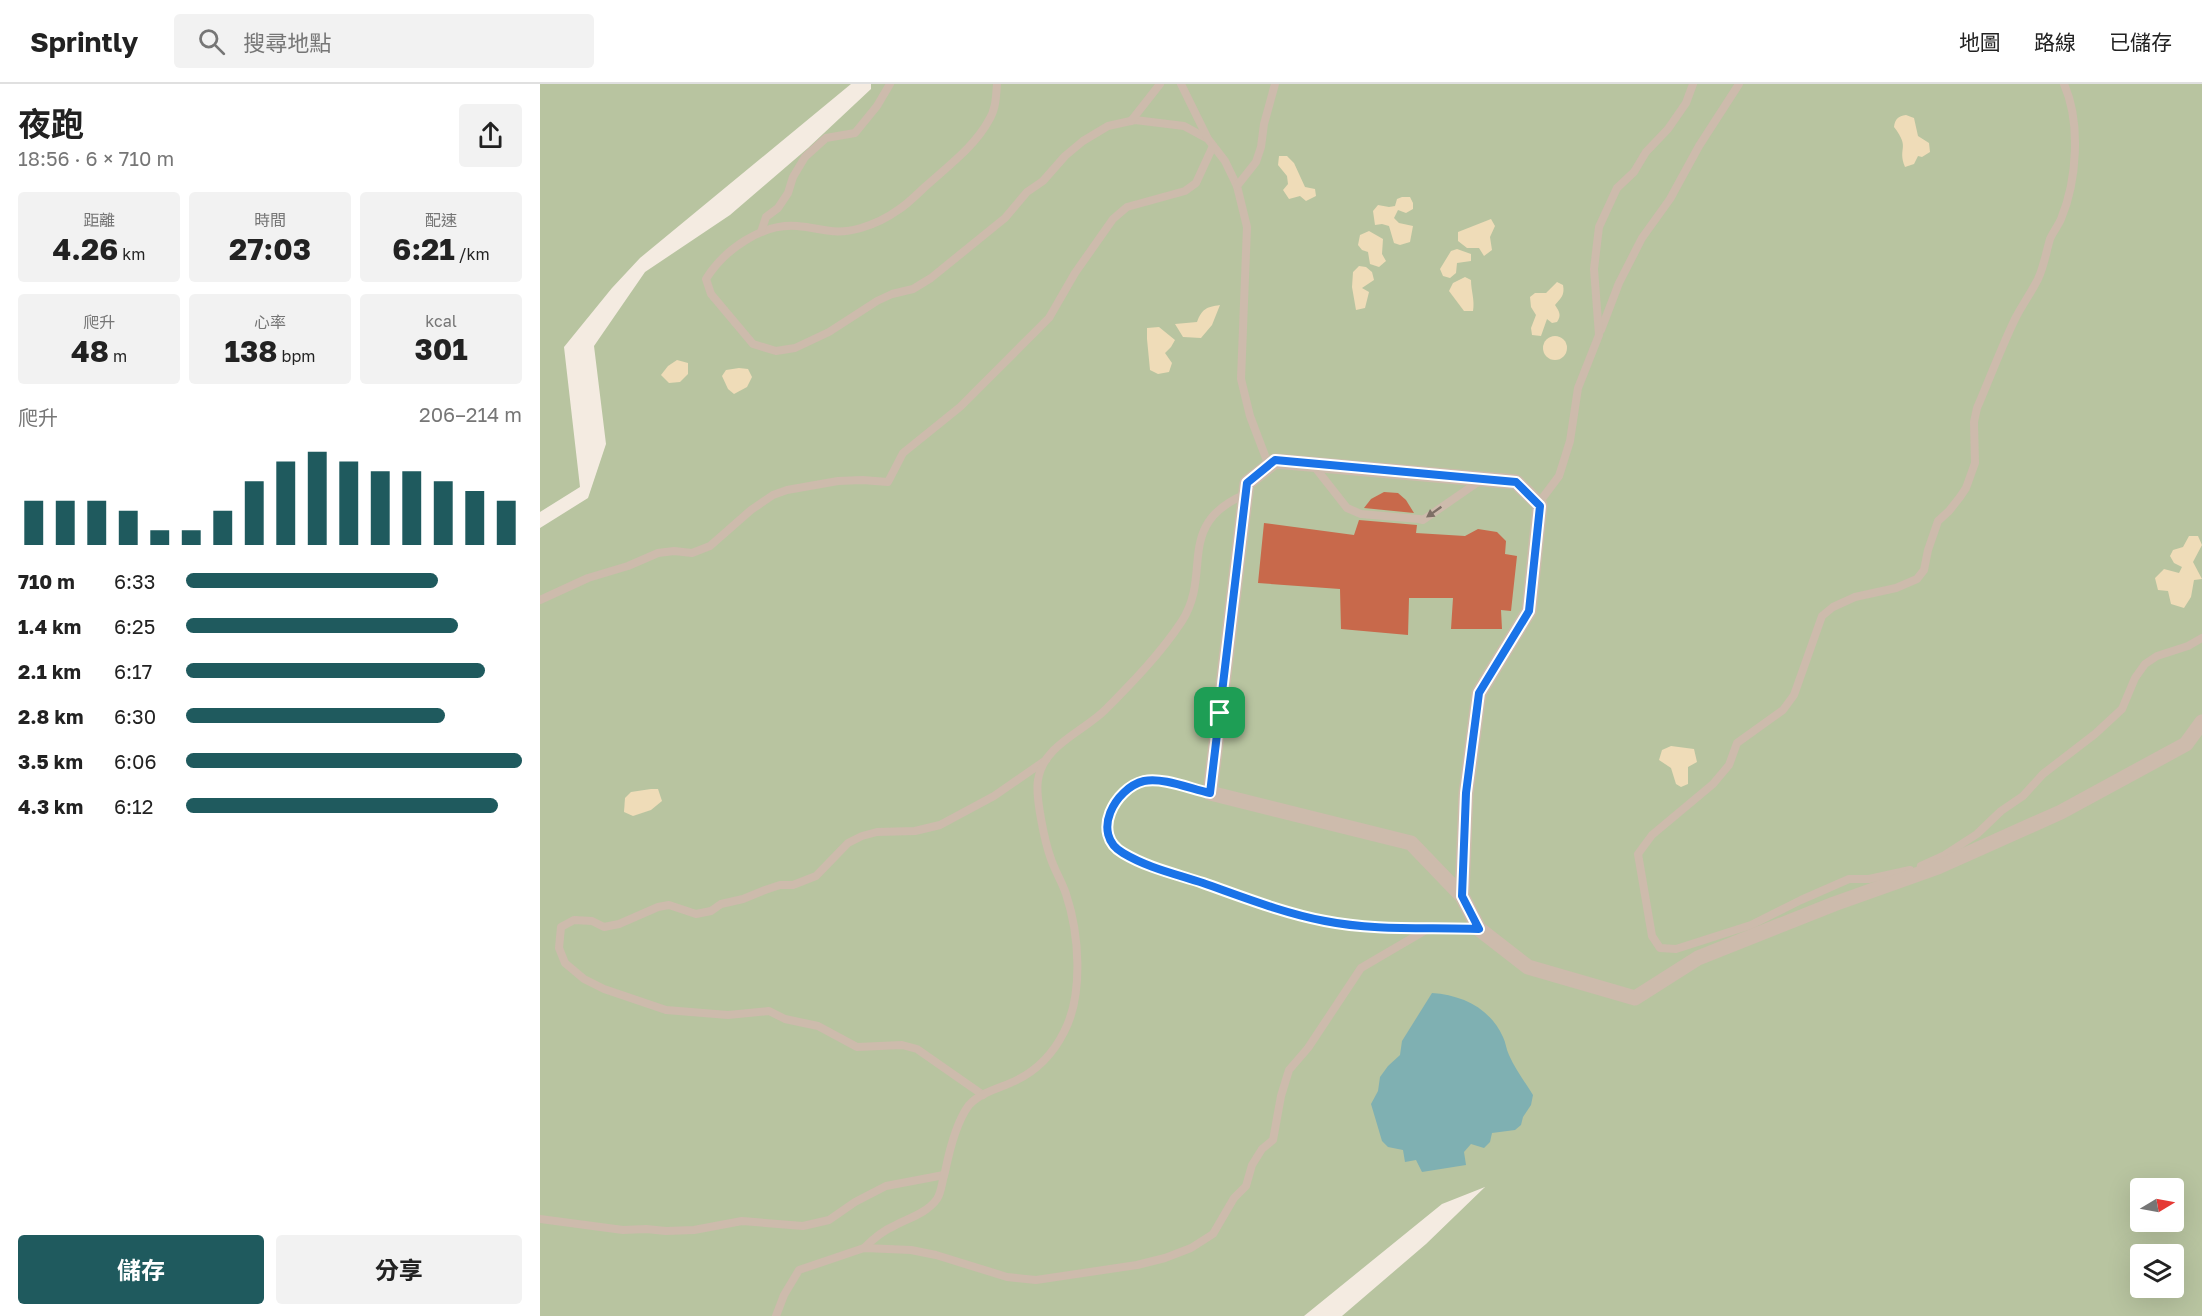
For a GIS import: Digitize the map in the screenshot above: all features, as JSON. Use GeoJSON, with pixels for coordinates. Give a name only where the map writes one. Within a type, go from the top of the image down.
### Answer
{"type":"FeatureCollection","features":[{"type":"Feature","properties":{"kind":"street"},"geometry":{"type":"LineString","coordinates":[[1462,896],[1466,793],[1479,693],[1529,611],[1540,506],[1516,482],[1275,460],[1247,483],[1210,793],[1411,843],[1462,896],[1479,929],[1528,966],[1635,998],[1698,958],[1834,904],[1938,867],[2061,812],[2186,744],[2202,722]]}},
{"type":"Feature","properties":{"kind":"lane"},"geometry":{"type":"LineString","coordinates":[[761,232],[766,217],[778,208],[788,193],[793,177],[805,157],[826,138],[855,133],[877,106],[890,84]]}},
{"type":"Feature","properties":{"kind":"lane"},"geometry":{"type":"LineString","coordinates":[[997,84],[994,108],[982,131],[948,167],[900,209],[882,220],[844,231],[829,232],[797,226],[778,226],[761,232],[725,256],[713,268],[706,279],[711,294],[753,344],[776,351],[795,348],[829,332],[877,301],[892,294],[913,289],[931,279],[1005,218],[1027,192],[1043,181],[1065,156],[1107,126],[1131,121],[1149,121],[1185,126],[1208,139]]}},
{"type":"Feature","properties":{"kind":"lane"},"geometry":{"type":"LineString","coordinates":[[1131,121],[1160,84]]}},
{"type":"Feature","properties":{"kind":"lane"},"geometry":{"type":"LineString","coordinates":[[1181,84],[1208,139],[1225,161],[1237,186],[1247,227],[1241,379],[1259,444],[1269,466]]}},
{"type":"Feature","properties":{"kind":"lane"},"geometry":{"type":"LineString","coordinates":[[1237,186],[1259,155],[1264,124],[1275,84]]}},
{"type":"Feature","properties":{"kind":"lane"},"geometry":{"type":"LineString","coordinates":[[1599,335],[1594,269],[1599,226],[1617,188],[1634,172],[1646,152],[1668,129],[1686,103],[1693,84]]}},
{"type":"Feature","properties":{"kind":"lane"},"geometry":{"type":"LineString","coordinates":[[1538,504],[1559,476],[1570,441],[1578,388],[1619,283],[1642,238],[1670,199],[1699,146],[1739,84]]}},
{"type":"Feature","properties":{"kind":"lane"},"geometry":{"type":"LineString","coordinates":[[2064,84],[2070,98],[2075,136],[2073,170],[2068,197],[2040,273],[2014,321],[1977,408],[1974,422],[1975,463],[1966,488],[1949,512],[1938,521],[1924,570],[1917,579],[1896,588],[1855,597],[1833,607],[1822,616],[1794,695],[1783,710],[1737,743],[1729,765],[1713,784],[1652,835],[1638,854],[1652,936],[1660,948],[1676,949],[1751,925],[1848,879],[1869,879],[1894,874],[1917,868],[1943,856],[1977,834],[2001,811],[2023,796],[2043,774],[2095,734],[2122,709],[2135,678],[2145,664],[2157,656],[2188,646],[2202,638]]}},
{"type":"Feature","properties":{"kind":"lane"},"geometry":{"type":"LineString","coordinates":[[540,600],[588,578],[628,566],[658,553],[674,551],[692,553],[710,546],[751,510],[773,495],[787,490],[838,481],[888,482],[903,453],[960,407],[1049,318],[1075,273],[1113,219],[1127,207],[1185,191],[1196,183],[1214,146]]}},
{"type":"Feature","properties":{"kind":"lane"},"geometry":{"type":"LineString","coordinates":[[1312,464],[1347,508],[1361,514],[1423,520],[1483,479]]}},
{"type":"Feature","properties":{"kind":"lane"},"geometry":{"type":"LineString","coordinates":[[983,1095],[916,1049],[902,1045],[857,1047],[818,1026],[785,1019],[769,1011],[728,1015],[666,1010],[604,989],[584,979],[565,963],[559,948],[561,927],[574,920],[592,921],[604,927],[620,924],[658,907],[669,905],[696,914],[772,887],[793,885],[816,876],[848,843],[862,836],[877,832],[915,831],[940,825],[994,796],[1046,760],[1062,743],[1103,712],[1154,656],[1182,620],[1192,595],[1199,545],[1205,528],[1226,502],[1245,494]]}},
{"type":"Feature","properties":{"kind":"lane"},"geometry":{"type":"LineString","coordinates":[[864,1248],[891,1227],[932,1205],[940,1195],[950,1150],[969,1106],[983,1095],[1014,1082],[1039,1067],[1064,1032],[1071,1011],[1078,966],[1074,928],[1066,892],[1050,858],[1041,812],[1038,780],[1046,760]]}},
{"type":"Feature","properties":{"kind":"lane"},"geometry":{"type":"LineString","coordinates":[[1210,793],[1157,780],[1132,785],[1122,791],[1111,809],[1107,819],[1110,839],[1122,853],[1153,868],[1313,918],[1375,927],[1479,929]]}},
{"type":"Feature","properties":{"kind":"lane"},"geometry":{"type":"LineString","coordinates":[[776,1316],[784,1295],[799,1270],[864,1248],[885,1248],[936,1255],[1007,1277],[1036,1280],[1137,1265],[1191,1248],[1213,1234],[1234,1198],[1246,1186],[1252,1165],[1262,1149],[1273,1140],[1281,1096],[1289,1070],[1308,1047],[1361,968],[1431,927]]}},
{"type":"Feature","properties":{"kind":"lane"},"geometry":{"type":"LineString","coordinates":[[540,1219],[623,1230],[694,1230],[742,1221],[802,1226],[829,1220],[855,1202],[886,1186],[944,1175]]}},
{"type":"Feature","properties":{"kind":"green space"},"geometry":{"type":"Polygon","coordinates":[[[540,84],[851,84],[640,258],[612,288],[564,347],[580,487],[540,512],[540,84]]]}},
{"type":"Feature","properties":{"kind":"green space"},"geometry":{"type":"Polygon","coordinates":[[[871,84],[2202,84],[2202,1316],[1342,1316],[1426,1244],[1485,1187],[1442,1204],[1304,1316],[540,1316],[540,528],[588,498],[606,444],[594,346],[645,272],[730,215],[808,148],[871,89],[871,84]]]}},
{"type":"Feature","properties":{"kind":"sand"},"geometry":{"type":"Polygon","coordinates":[[[1906,115],[1914,118],[1918,136],[1929,143],[1930,152],[1922,157],[1918,156],[1914,164],[1905,167],[1902,140],[1894,127],[1897,118],[1906,115]]]}},
{"type":"Feature","properties":{"kind":"sand"},"geometry":{"type":"Polygon","coordinates":[[[1279,156],[1287,156],[1294,163],[1305,187],[1315,189],[1316,196],[1306,201],[1300,196],[1289,199],[1283,190],[1288,184],[1287,176],[1278,165],[1279,156]]]}},
{"type":"Feature","properties":{"kind":"sand"},"geometry":{"type":"Polygon","coordinates":[[[1410,197],[1413,209],[1406,213],[1398,210],[1394,218],[1399,223],[1413,226],[1410,242],[1400,245],[1394,243],[1389,226],[1375,225],[1373,211],[1378,205],[1395,206],[1397,199],[1410,197]]]}},
{"type":"Feature","properties":{"kind":"sand"},"geometry":{"type":"Polygon","coordinates":[[[1491,219],[1495,226],[1490,237],[1492,250],[1484,256],[1479,248],[1467,248],[1458,241],[1458,232],[1491,219]]]}},
{"type":"Feature","properties":{"kind":"sand"},"geometry":{"type":"Polygon","coordinates":[[[1369,231],[1383,239],[1382,254],[1386,261],[1379,267],[1370,264],[1368,252],[1362,250],[1358,245],[1360,235],[1369,231]]]}},
{"type":"Feature","properties":{"kind":"sand"},"geometry":{"type":"Polygon","coordinates":[[[1457,249],[1471,254],[1471,261],[1457,263],[1456,273],[1450,278],[1443,276],[1440,269],[1451,251],[1457,249]]]}},
{"type":"Feature","properties":{"kind":"sand"},"geometry":{"type":"Polygon","coordinates":[[[1359,266],[1366,267],[1372,272],[1374,280],[1362,288],[1369,292],[1365,308],[1356,310],[1352,287],[1353,272],[1359,266]]]}},
{"type":"Feature","properties":{"kind":"sand"},"geometry":{"type":"Polygon","coordinates":[[[1465,277],[1471,280],[1473,311],[1464,311],[1449,291],[1453,283],[1465,277]]]}},
{"type":"Feature","properties":{"kind":"sand"},"geometry":{"type":"Polygon","coordinates":[[[1557,282],[1563,285],[1562,296],[1555,305],[1559,313],[1559,320],[1552,323],[1547,319],[1541,336],[1532,335],[1531,328],[1536,315],[1531,307],[1530,297],[1535,293],[1546,293],[1557,282]]]}},
{"type":"Feature","properties":{"kind":"sand"},"geometry":{"type":"Polygon","coordinates":[[[1220,305],[1212,325],[1201,338],[1183,337],[1175,324],[1197,322],[1205,309],[1220,305]]]}},
{"type":"Feature","properties":{"kind":"sand"},"geometry":{"type":"Polygon","coordinates":[[[1159,327],[1175,340],[1165,353],[1172,363],[1169,372],[1158,374],[1150,370],[1147,328],[1159,327]]]}},
{"type":"Feature","properties":{"kind":"sand"},"geometry":{"type":"Polygon","coordinates":[[[1555,336],[1564,339],[1567,348],[1564,357],[1555,360],[1546,357],[1543,348],[1546,339],[1555,336]]]}},
{"type":"Feature","properties":{"kind":"sand"},"geometry":{"type":"Polygon","coordinates":[[[677,360],[688,363],[688,374],[680,382],[669,383],[661,375],[677,360]]]}},
{"type":"Feature","properties":{"kind":"sand"},"geometry":{"type":"Polygon","coordinates":[[[748,369],[752,377],[747,387],[734,394],[728,389],[722,376],[726,370],[748,369]]]}},
{"type":"Feature","properties":{"kind":"sand"},"geometry":{"type":"Polygon","coordinates":[[[2189,536],[2198,536],[2202,545],[2193,562],[2202,579],[2194,580],[2191,597],[2184,608],[2171,604],[2168,591],[2158,590],[2155,578],[2164,569],[2179,573],[2182,567],[2174,563],[2170,556],[2173,550],[2183,547],[2189,536]]]}},
{"type":"Feature","properties":{"kind":"sand"},"geometry":{"type":"Polygon","coordinates":[[[1671,746],[1694,749],[1697,762],[1688,767],[1688,784],[1681,787],[1676,784],[1671,768],[1659,760],[1662,750],[1671,746]]]}},
{"type":"Feature","properties":{"kind":"sand"},"geometry":{"type":"Polygon","coordinates":[[[658,789],[662,801],[651,810],[633,816],[624,812],[625,798],[631,792],[658,789]]]}},
{"type":"Feature","properties":{"kind":"water"},"geometry":{"type":"Polygon","coordinates":[[[1432,993],[1464,1000],[1491,1018],[1503,1037],[1514,1065],[1533,1095],[1531,1105],[1521,1125],[1515,1130],[1492,1133],[1490,1142],[1484,1148],[1471,1144],[1464,1152],[1466,1165],[1422,1172],[1416,1160],[1405,1162],[1403,1150],[1388,1147],[1382,1141],[1371,1104],[1378,1091],[1380,1077],[1400,1055],[1402,1041],[1432,993]]]}},
{"type":"Feature","properties":{"kind":"building"},"geometry":{"type":"Polygon","coordinates":[[[1384,492],[1398,493],[1406,500],[1414,513],[1364,508],[1371,499],[1384,492]]]}},
{"type":"Feature","properties":{"kind":"building"},"geometry":{"type":"Polygon","coordinates":[[[1359,520],[1417,525],[1416,533],[1465,536],[1478,529],[1497,532],[1506,541],[1505,554],[1517,556],[1511,611],[1501,610],[1502,629],[1451,629],[1453,598],[1409,598],[1408,635],[1341,629],[1340,589],[1258,583],[1264,523],[1354,535],[1359,520]]]}},
{"type":"Feature","properties":{"kind":"route"},"geometry":{"type":"LineString","coordinates":[[1275,460],[1516,482],[1540,506],[1529,611],[1479,693],[1466,793],[1462,896],[1479,929],[1375,927],[1324,921],[1153,868],[1122,853],[1110,839],[1107,819],[1122,791],[1144,781],[1157,780],[1210,793],[1220,713],[1247,483],[1275,460]]}}]}
